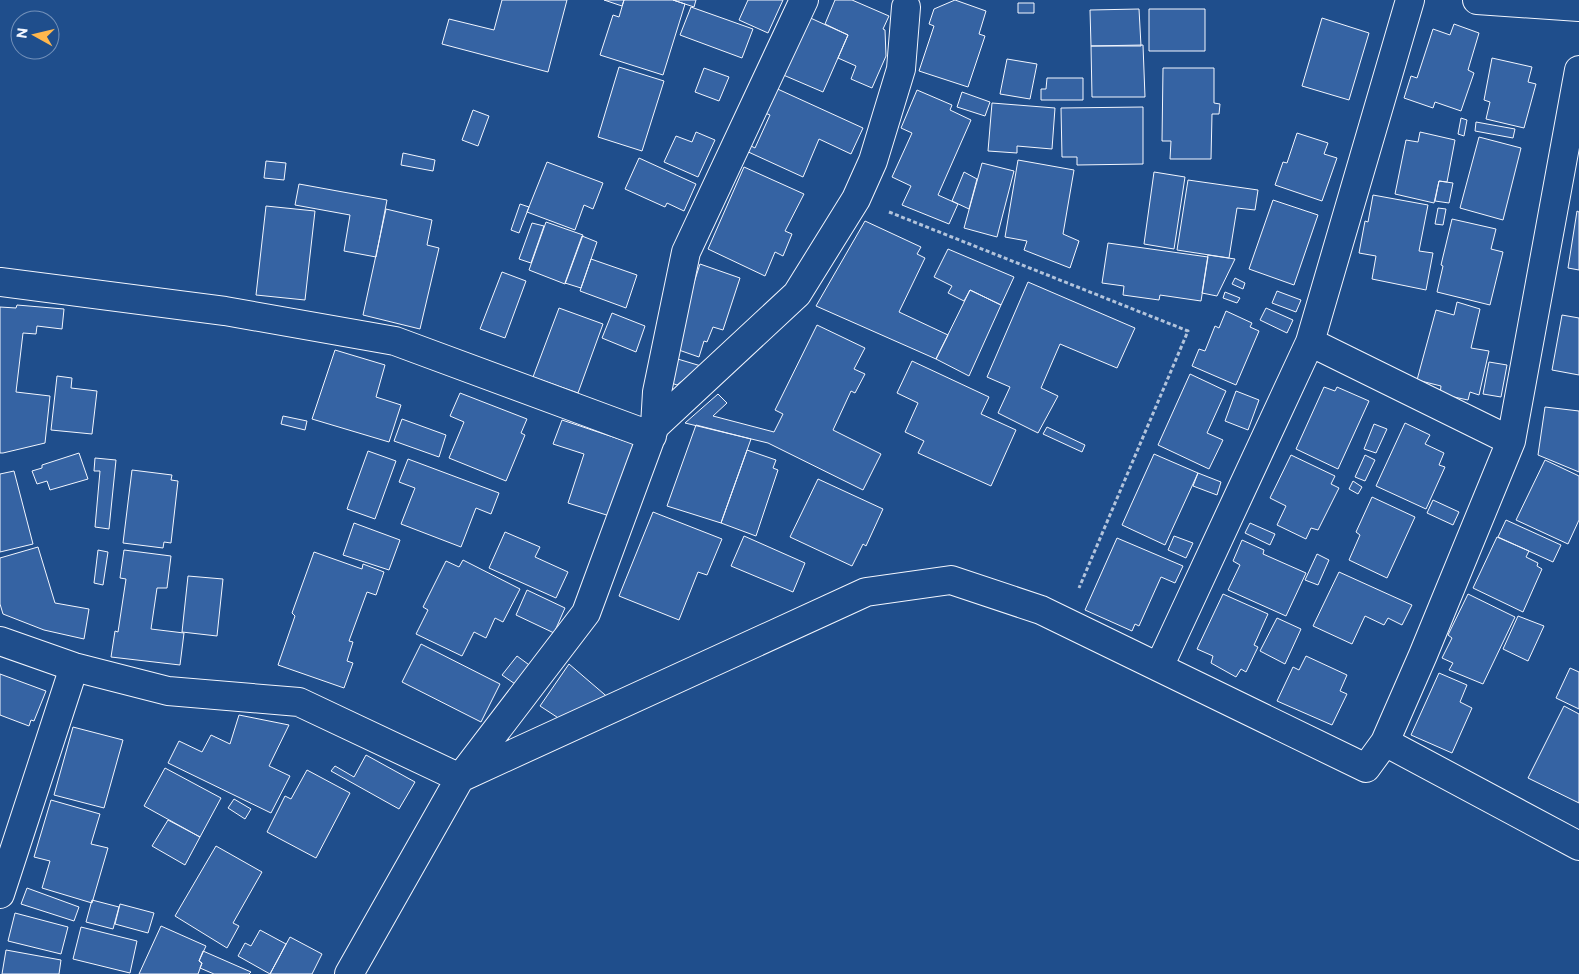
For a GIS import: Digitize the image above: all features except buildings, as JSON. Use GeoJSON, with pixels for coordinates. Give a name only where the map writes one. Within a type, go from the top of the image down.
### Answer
{"type":"FeatureCollection","features":[{"type":"Feature","properties":{"kind":"street"},"geometry":{"type":"LineString","coordinates":[[350,974],[460,778],[586,613],[654,431],[656,392],[686,252],[804,0]]}},
{"type":"Feature","properties":{"kind":"street"},"geometry":{"type":"LineString","coordinates":[[1159,667],[1310,342],[1410,0]]}},
{"type":"Feature","properties":{"kind":"street"},"geometry":{"type":"LineString","coordinates":[[1477,0],[1579,7]]}},
{"type":"Feature","properties":{"kind":"street"},"geometry":{"type":"LineString","coordinates":[[654,431],[797,294],[856,199],[873,160],[901,69],[906,2]]}},
{"type":"Feature","properties":{"kind":"street"},"geometry":{"type":"LineString","coordinates":[[0,641],[74,667],[168,691],[299,702],[460,778],[866,592],[951,580],[1041,610],[1366,768],[1385,742],[1511,441],[1579,70]]}},
{"type":"Feature","properties":{"kind":"street"},"geometry":{"type":"LineString","coordinates":[[0,282],[225,312],[395,341],[654,431]]}},
{"type":"Feature","properties":{"kind":"street"},"geometry":{"type":"LineString","coordinates":[[1310,342],[1511,441]]}},
{"type":"Feature","properties":{"kind":"street"},"geometry":{"type":"LineString","coordinates":[[0,894],[74,667]]}},
{"type":"Feature","properties":{"kind":"street"},"geometry":{"type":"LineString","coordinates":[[1385,742],[1579,846]]}},
{"type":"Feature","properties":{"kind":"path"},"geometry":{"type":"LineString","coordinates":[[856,199],[1188,331],[1065,622]]}}]}
